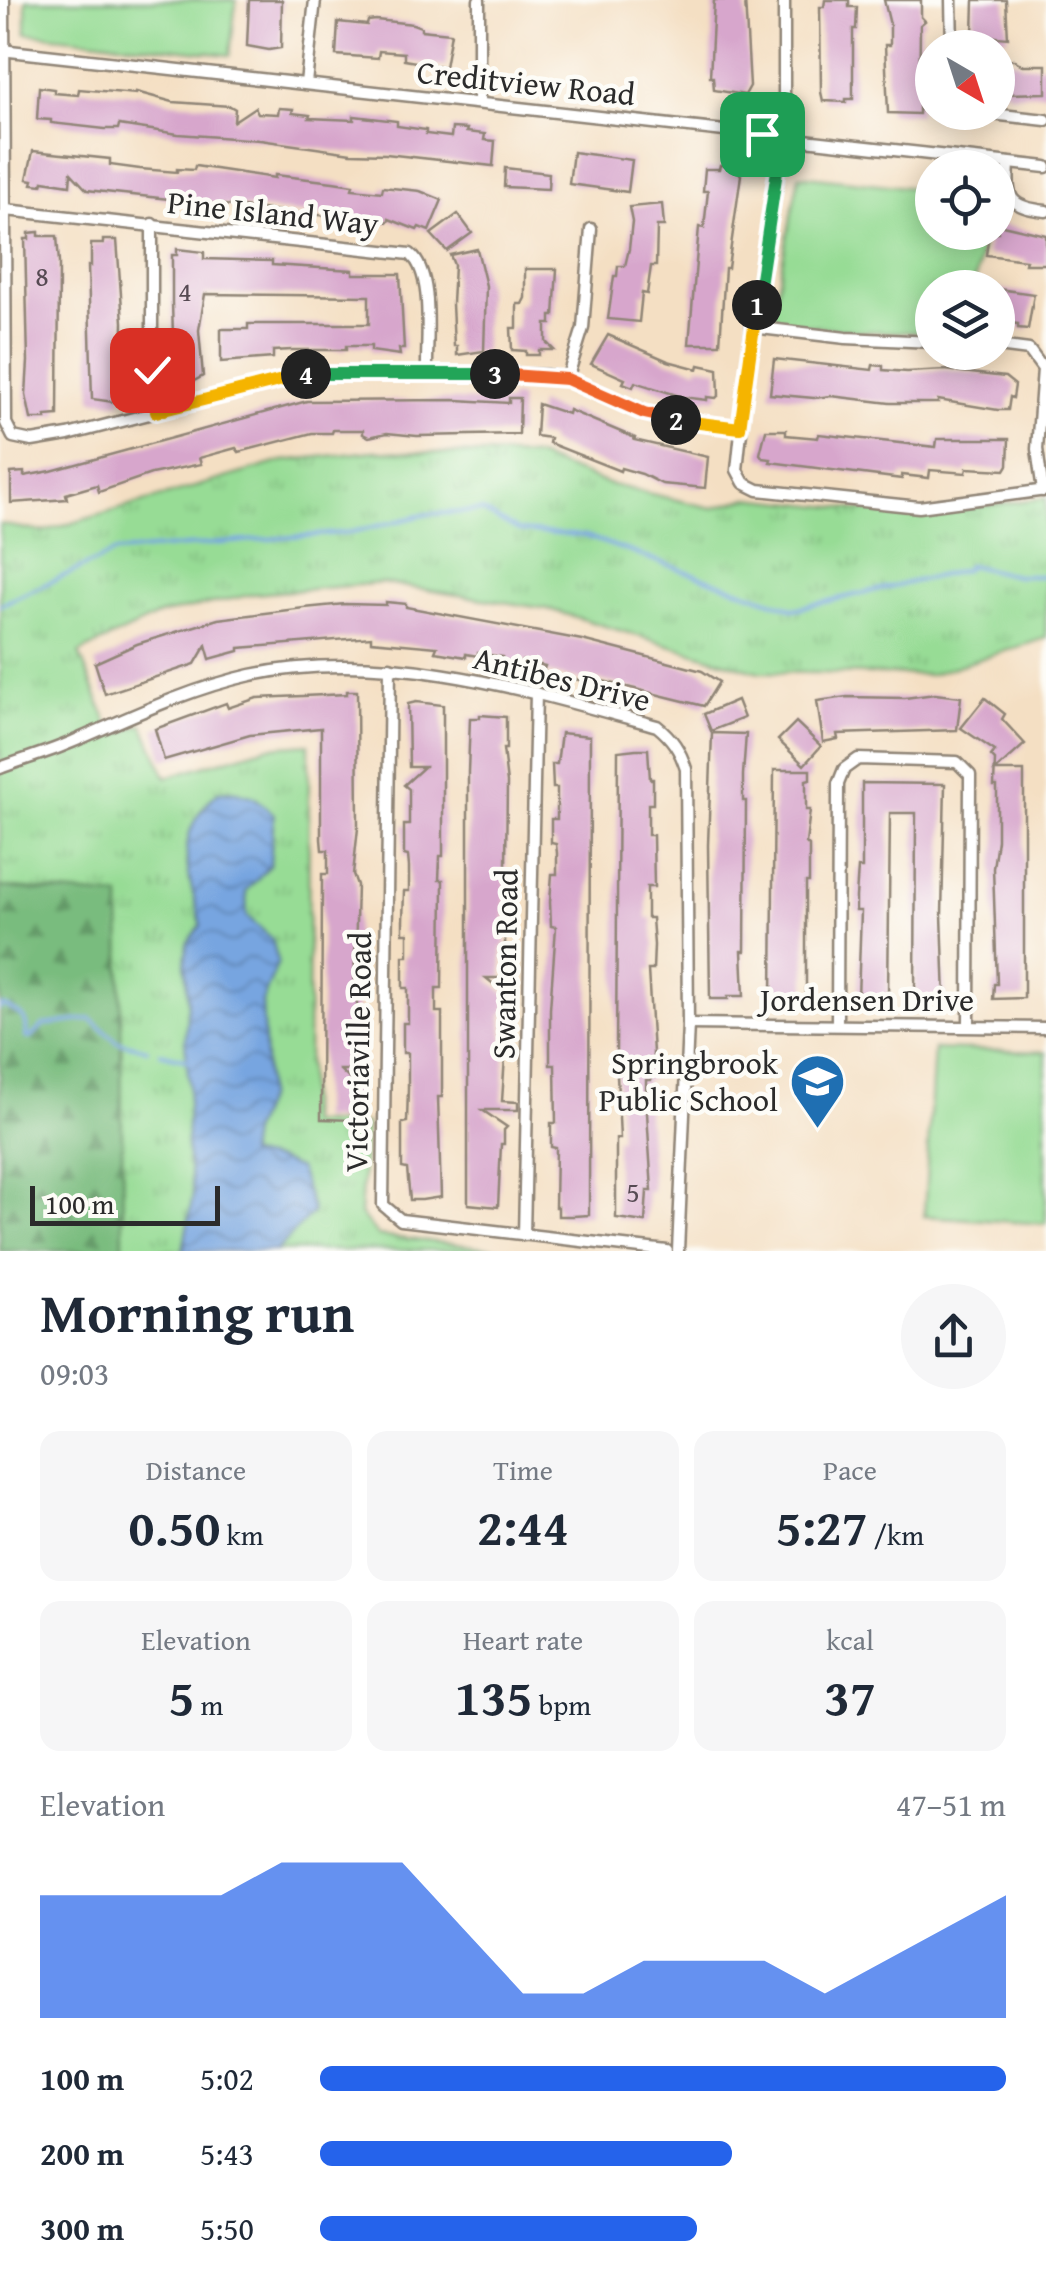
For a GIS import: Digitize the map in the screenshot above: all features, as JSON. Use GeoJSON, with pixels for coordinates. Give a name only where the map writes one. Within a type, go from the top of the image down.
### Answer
{"type":"FeatureCollection","features":[{"type":"Feature","properties":{"kind":"street"},"geometry":{"type":"LineString","coordinates":[[4,0],[6,423],[14,437],[45,440],[292,376],[427,373],[524,374],[567,379],[652,416],[740,428]]}},
{"type":"Feature","properties":{"kind":"street"},"geometry":{"type":"LineString","coordinates":[[306,83],[316,0]]}},
{"type":"Feature","properties":{"kind":"street"},"geometry":{"type":"LineString","coordinates":[[479,0],[479,102]]}},
{"type":"Feature","properties":{"kind":"street"},"geometry":{"type":"LineString","coordinates":[[784,0],[782,137],[740,428],[737,470],[744,483],[758,490],[919,507],[1044,490],[1037,449],[1043,369],[1029,350],[1015,348]]}},
{"type":"Feature","properties":{"kind":"street"},"geometry":{"type":"LineString","coordinates":[[952,0],[952,30]]}},
{"type":"Feature","properties":{"kind":"street","name":"Creditview Road"},"geometry":{"type":"LineString","coordinates":[[3,51],[915,152]]}},
{"type":"Feature","properties":{"kind":"street"},"geometry":{"type":"LineString","coordinates":[[1015,117],[1046,120]]}},
{"type":"Feature","properties":{"kind":"street","name":"Creditview Road"},"geometry":{"type":"LineString","coordinates":[[1015,164],[1046,167]]}},
{"type":"Feature","properties":{"kind":"street"},"geometry":{"type":"LineString","coordinates":[[1015,202],[1046,212]]}},
{"type":"Feature","properties":{"kind":"street","name":"Pine Island Way"},"geometry":{"type":"LineString","coordinates":[[6,210],[410,254],[418,260],[425,278],[427,373]]}},
{"type":"Feature","properties":{"kind":"street"},"geometry":{"type":"LineString","coordinates":[[152,224],[156,412]]}},
{"type":"Feature","properties":{"kind":"street"},"geometry":{"type":"LineString","coordinates":[[567,379],[583,328],[591,230]]}},
{"type":"Feature","properties":{"kind":"street"},"geometry":{"type":"LineString","coordinates":[[752,326],[846,338],[915,341]]}},
{"type":"Feature","properties":{"kind":"street","name":"Antibes Drive"},"geometry":{"type":"LineString","coordinates":[[0,768],[187,694],[250,676],[328,664],[390,667],[536,693],[656,726],[670,737],[686,769],[688,1024],[678,1251]]}},
{"type":"Feature","properties":{"kind":"street","name":"Victoriaville Road"},"geometry":{"type":"LineString","coordinates":[[390,667],[381,1197],[387,1212],[401,1220],[668,1251]]}},
{"type":"Feature","properties":{"kind":"street","name":"Swanton Road"},"geometry":{"type":"LineString","coordinates":[[524,1236],[536,693]]}},
{"type":"Feature","properties":{"kind":"street"},"geometry":{"type":"LineString","coordinates":[[838,1024],[838,784],[844,769],[858,759],[957,762],[970,775],[969,1025]]}},
{"type":"Feature","properties":{"kind":"street","name":"Jordensen Drive"},"geometry":{"type":"LineString","coordinates":[[688,1024],[1046,1028]]}},
{"type":"Feature","properties":{"kind":"green space"},"geometry":{"type":"Polygon","coordinates":[[[26,0],[236,0],[230,55],[26,33],[26,0]]]}},
{"type":"Feature","properties":{"kind":"green space"},"geometry":{"type":"Polygon","coordinates":[[[799,175],[915,188],[915,250],[981,250],[977,270],[915,270],[915,333],[784,323],[776,319],[773,310],[799,175]]]}},
{"type":"Feature","properties":{"kind":"green space"},"geometry":{"type":"Polygon","coordinates":[[[374,451],[534,456],[608,484],[712,508],[749,498],[910,515],[1046,498],[1046,638],[929,675],[759,672],[548,609],[382,583],[254,594],[159,615],[79,653],[113,736],[143,724],[166,777],[267,747],[309,744],[308,1123],[366,1124],[360,1214],[378,1236],[510,1250],[0,1251],[0,524],[42,532],[283,461],[374,451]]]}},
{"type":"Feature","properties":{"kind":"green space"},"geometry":{"type":"Polygon","coordinates":[[[0,887],[120,897],[123,1251],[0,1251],[0,887]]]}},
{"type":"Feature","properties":{"kind":"green space"},"geometry":{"type":"Polygon","coordinates":[[[934,1049],[1046,1052],[1046,1224],[924,1216],[934,1049]]]}},
{"type":"Feature","properties":{"kind":"water"},"geometry":{"type":"Polygon","coordinates":[[[233,791],[254,797],[274,814],[270,865],[246,891],[247,916],[272,939],[278,962],[262,1002],[267,1096],[251,1133],[248,1155],[278,1160],[299,1169],[313,1212],[276,1251],[183,1251],[193,1194],[186,1145],[189,1085],[185,964],[187,944],[201,925],[188,870],[188,839],[203,808],[218,792],[233,791]]]}},
{"type":"Feature","properties":{"kind":"building"},"geometry":{"type":"Polygon","coordinates":[[[249,0],[282,0],[281,48],[247,46],[249,0]]]}},
{"type":"Feature","properties":{"kind":"building"},"geometry":{"type":"Polygon","coordinates":[[[714,0],[745,0],[750,86],[745,95],[714,90],[710,77],[714,0]]]}},
{"type":"Feature","properties":{"kind":"building"},"geometry":{"type":"Polygon","coordinates":[[[825,0],[849,0],[849,7],[857,7],[853,29],[853,99],[846,102],[823,101],[821,92],[820,7],[824,7],[825,0]]]}},
{"type":"Feature","properties":{"kind":"building"},"geometry":{"type":"Polygon","coordinates":[[[884,0],[921,0],[921,17],[925,21],[920,30],[915,30],[915,114],[888,113],[885,45],[890,45],[884,0]]]}},
{"type":"Feature","properties":{"kind":"building"},"geometry":{"type":"Polygon","coordinates":[[[974,0],[1006,0],[1008,30],[973,30],[974,0]]]}},
{"type":"Feature","properties":{"kind":"building"},"geometry":{"type":"Polygon","coordinates":[[[368,21],[451,33],[445,67],[404,60],[404,53],[379,51],[378,58],[336,55],[338,22],[367,25],[368,21]]]}},
{"type":"Feature","properties":{"kind":"building"},"geometry":{"type":"Polygon","coordinates":[[[1015,61],[1022,65],[1046,65],[1046,93],[1015,94],[1015,61]]]}},
{"type":"Feature","properties":{"kind":"building"},"geometry":{"type":"Polygon","coordinates":[[[39,87],[78,95],[79,89],[136,92],[173,102],[230,106],[235,109],[234,121],[255,107],[258,113],[278,114],[279,108],[293,109],[292,113],[310,115],[309,118],[354,120],[354,116],[397,121],[397,126],[451,137],[452,128],[467,129],[466,132],[485,134],[484,140],[495,141],[493,166],[119,125],[118,129],[105,129],[51,123],[37,119],[39,87]]]}},
{"type":"Feature","properties":{"kind":"building"},"geometry":{"type":"Polygon","coordinates":[[[33,151],[110,159],[110,165],[140,169],[177,172],[194,170],[195,166],[333,182],[353,185],[352,189],[420,191],[442,200],[429,231],[389,219],[388,222],[87,190],[71,173],[70,185],[43,181],[42,185],[32,184],[33,180],[27,179],[33,151]]]}},
{"type":"Feature","properties":{"kind":"building"},"geometry":{"type":"Polygon","coordinates":[[[573,152],[632,160],[628,192],[569,184],[573,152]]]}},
{"type":"Feature","properties":{"kind":"building"},"geometry":{"type":"Polygon","coordinates":[[[720,165],[734,167],[741,175],[725,268],[720,344],[689,344],[699,227],[704,228],[708,191],[703,191],[705,169],[719,169],[720,165]]]}},
{"type":"Feature","properties":{"kind":"building"},"geometry":{"type":"Polygon","coordinates":[[[505,168],[549,173],[548,189],[504,187],[505,168]]]}},
{"type":"Feature","properties":{"kind":"building"},"geometry":{"type":"Polygon","coordinates":[[[662,204],[664,226],[657,226],[656,266],[651,266],[647,294],[642,293],[639,322],[608,319],[614,276],[618,266],[625,266],[629,249],[629,207],[662,204]]]}},
{"type":"Feature","properties":{"kind":"building"},"geometry":{"type":"Polygon","coordinates":[[[458,214],[472,233],[447,251],[431,234],[458,214]]]}},
{"type":"Feature","properties":{"kind":"building"},"geometry":{"type":"Polygon","coordinates":[[[1015,228],[1046,235],[1046,264],[1025,264],[1026,260],[986,255],[987,250],[1015,250],[1015,228]]]}},
{"type":"Feature","properties":{"kind":"building"},"geometry":{"type":"Polygon","coordinates":[[[39,232],[39,236],[57,236],[58,415],[31,419],[26,395],[25,239],[29,239],[29,233],[39,232]]]}},
{"type":"Feature","properties":{"kind":"building"},"geometry":{"type":"Polygon","coordinates":[[[103,240],[117,240],[123,322],[121,403],[92,399],[88,266],[91,244],[103,244],[103,240]]]}},
{"type":"Feature","properties":{"kind":"building"},"geometry":{"type":"Polygon","coordinates":[[[177,249],[204,252],[204,259],[272,261],[272,265],[353,270],[353,274],[400,274],[404,349],[399,349],[400,355],[371,351],[371,346],[273,351],[273,358],[221,362],[221,329],[248,329],[248,324],[369,324],[369,296],[205,294],[199,330],[203,376],[194,381],[178,381],[174,372],[172,302],[172,255],[177,255],[177,249]]]}},
{"type":"Feature","properties":{"kind":"building"},"geometry":{"type":"Polygon","coordinates":[[[477,249],[486,286],[484,351],[457,355],[452,304],[454,265],[450,255],[477,249]]]}},
{"type":"Feature","properties":{"kind":"building"},"geometry":{"type":"Polygon","coordinates":[[[525,269],[557,269],[554,316],[551,324],[546,324],[546,342],[554,350],[539,350],[539,355],[512,350],[511,328],[517,328],[517,304],[525,298],[525,269]]]}},
{"type":"Feature","properties":{"kind":"building"},"geometry":{"type":"Polygon","coordinates":[[[1015,291],[1034,294],[1028,329],[1018,328],[1015,291]]]}},
{"type":"Feature","properties":{"kind":"building"},"geometry":{"type":"Polygon","coordinates":[[[608,335],[668,361],[698,369],[699,365],[718,369],[719,395],[707,400],[683,397],[635,382],[633,387],[623,383],[625,379],[591,364],[608,335]]]}},
{"type":"Feature","properties":{"kind":"building"},"geometry":{"type":"Polygon","coordinates":[[[774,359],[872,370],[873,365],[907,372],[945,370],[1005,377],[1015,385],[1008,410],[938,400],[890,403],[770,394],[774,359]]]}},
{"type":"Feature","properties":{"kind":"building"},"geometry":{"type":"Polygon","coordinates":[[[509,398],[520,398],[519,434],[387,433],[369,437],[363,430],[333,430],[239,452],[236,448],[199,458],[201,464],[151,474],[99,492],[97,485],[66,494],[67,499],[11,503],[11,473],[24,472],[24,476],[51,471],[307,401],[509,403],[509,398]]]}},
{"type":"Feature","properties":{"kind":"building"},"geometry":{"type":"Polygon","coordinates":[[[538,404],[568,414],[569,410],[634,440],[708,457],[705,488],[662,484],[549,443],[550,438],[536,436],[538,404]]]}},
{"type":"Feature","properties":{"kind":"building"},"geometry":{"type":"Polygon","coordinates":[[[766,430],[936,447],[937,439],[1009,439],[1008,465],[1005,470],[967,468],[966,473],[930,470],[929,478],[902,475],[902,479],[770,462],[760,454],[766,430]]]}},
{"type":"Feature","properties":{"kind":"building"},"geometry":{"type":"Polygon","coordinates":[[[386,602],[582,640],[702,671],[719,682],[704,706],[607,682],[543,672],[545,666],[522,661],[520,667],[501,663],[502,657],[478,653],[466,657],[435,652],[437,647],[371,641],[371,637],[239,648],[210,659],[206,645],[195,664],[105,694],[95,663],[137,644],[218,619],[386,602]]]}},
{"type":"Feature","properties":{"kind":"building"},"geometry":{"type":"Polygon","coordinates":[[[357,691],[358,828],[353,874],[357,885],[357,1038],[353,1070],[340,1070],[357,1086],[357,1120],[321,1119],[322,874],[328,874],[328,850],[322,850],[321,839],[321,728],[250,735],[164,760],[155,729],[226,703],[228,708],[257,698],[357,691]]]}},
{"type":"Feature","properties":{"kind":"building"},"geometry":{"type":"Polygon","coordinates":[[[935,694],[961,697],[957,730],[837,734],[838,739],[823,742],[817,701],[935,694]]]}},
{"type":"Feature","properties":{"kind":"building"},"geometry":{"type":"Polygon","coordinates":[[[985,698],[1005,714],[1002,719],[1025,744],[995,771],[1024,771],[1024,998],[993,999],[997,984],[993,868],[997,786],[994,786],[995,760],[991,756],[995,751],[961,728],[985,698]]]}},
{"type":"Feature","properties":{"kind":"building"},"geometry":{"type":"Polygon","coordinates":[[[737,700],[744,718],[711,731],[704,714],[737,700]]]}},
{"type":"Feature","properties":{"kind":"building"},"geometry":{"type":"Polygon","coordinates":[[[408,704],[443,705],[443,856],[439,880],[443,880],[442,988],[436,988],[436,1012],[442,1012],[442,1097],[438,1097],[441,1197],[410,1200],[407,1169],[402,1168],[402,1123],[407,1122],[408,1088],[403,1023],[408,1023],[408,988],[403,988],[403,956],[408,956],[408,933],[403,933],[403,921],[404,891],[409,891],[404,825],[409,825],[409,789],[404,785],[424,767],[409,767],[408,704]]]}},
{"type":"Feature","properties":{"kind":"building"},"geometry":{"type":"Polygon","coordinates":[[[506,717],[505,947],[502,978],[486,978],[507,995],[502,1013],[502,1101],[518,1102],[518,1110],[482,1110],[507,1127],[501,1144],[498,1207],[468,1204],[468,772],[470,718],[506,717]]]}},
{"type":"Feature","properties":{"kind":"building"},"geometry":{"type":"Polygon","coordinates":[[[796,722],[821,746],[804,765],[778,740],[796,722]]]}},
{"type":"Feature","properties":{"kind":"building"},"geometry":{"type":"Polygon","coordinates":[[[561,733],[590,736],[589,1215],[573,1216],[558,1216],[555,1207],[556,1148],[551,1147],[551,1123],[556,1123],[550,1009],[556,927],[551,926],[550,902],[552,874],[557,874],[556,844],[551,843],[551,819],[557,819],[552,764],[557,764],[561,733]]]}},
{"type":"Feature","properties":{"kind":"building"},"geometry":{"type":"Polygon","coordinates":[[[712,733],[746,734],[744,996],[728,999],[710,999],[708,845],[712,733]]]}},
{"type":"Feature","properties":{"kind":"building"},"geometry":{"type":"Polygon","coordinates":[[[648,749],[653,779],[648,835],[653,835],[654,887],[647,887],[647,918],[652,918],[654,945],[653,970],[648,970],[653,1053],[651,1080],[646,1080],[652,1191],[647,1191],[645,1222],[616,1218],[616,1139],[620,1139],[616,1053],[618,751],[648,749]]]}},
{"type":"Feature","properties":{"kind":"building"},"geometry":{"type":"Polygon","coordinates":[[[774,770],[810,770],[810,779],[806,780],[806,810],[810,810],[806,843],[806,998],[772,998],[774,770]]]}},
{"type":"Feature","properties":{"kind":"building"},"geometry":{"type":"Polygon","coordinates":[[[862,783],[945,784],[945,998],[915,998],[916,813],[890,813],[888,998],[858,998],[861,911],[856,911],[856,897],[858,868],[862,868],[862,783]]]}},
{"type":"Feature","properties":{"kind":"waterway"},"geometry":{"type":"LineString","coordinates":[[0,605],[116,552],[352,532],[428,514],[482,511],[519,531],[585,536],[794,609],[964,570],[969,565],[1016,576],[1046,576]]}},
{"type":"Feature","properties":{"kind":"waterway"},"geometry":{"type":"LineString","coordinates":[[0,1008],[2,1005],[22,1016],[26,1037],[44,1025],[91,1019],[118,1042],[147,1049]]}},
{"type":"Feature","properties":{"kind":"waterway"},"geometry":{"type":"LineString","coordinates":[[160,1053],[188,1060]]}},
{"type":"Feature","properties":{"kind":"place","name":"Springbrook Public School"},"geometry":{"type":"Point","coordinates":[817,1130]}},
{"type":"Feature","properties":{"kind":"route"},"geometry":{"type":"LineString","coordinates":[[152,370],[156,412],[308,373],[524,374],[567,379],[652,416],[740,428],[752,326],[781,152],[782,137],[762,134]]}}]}
